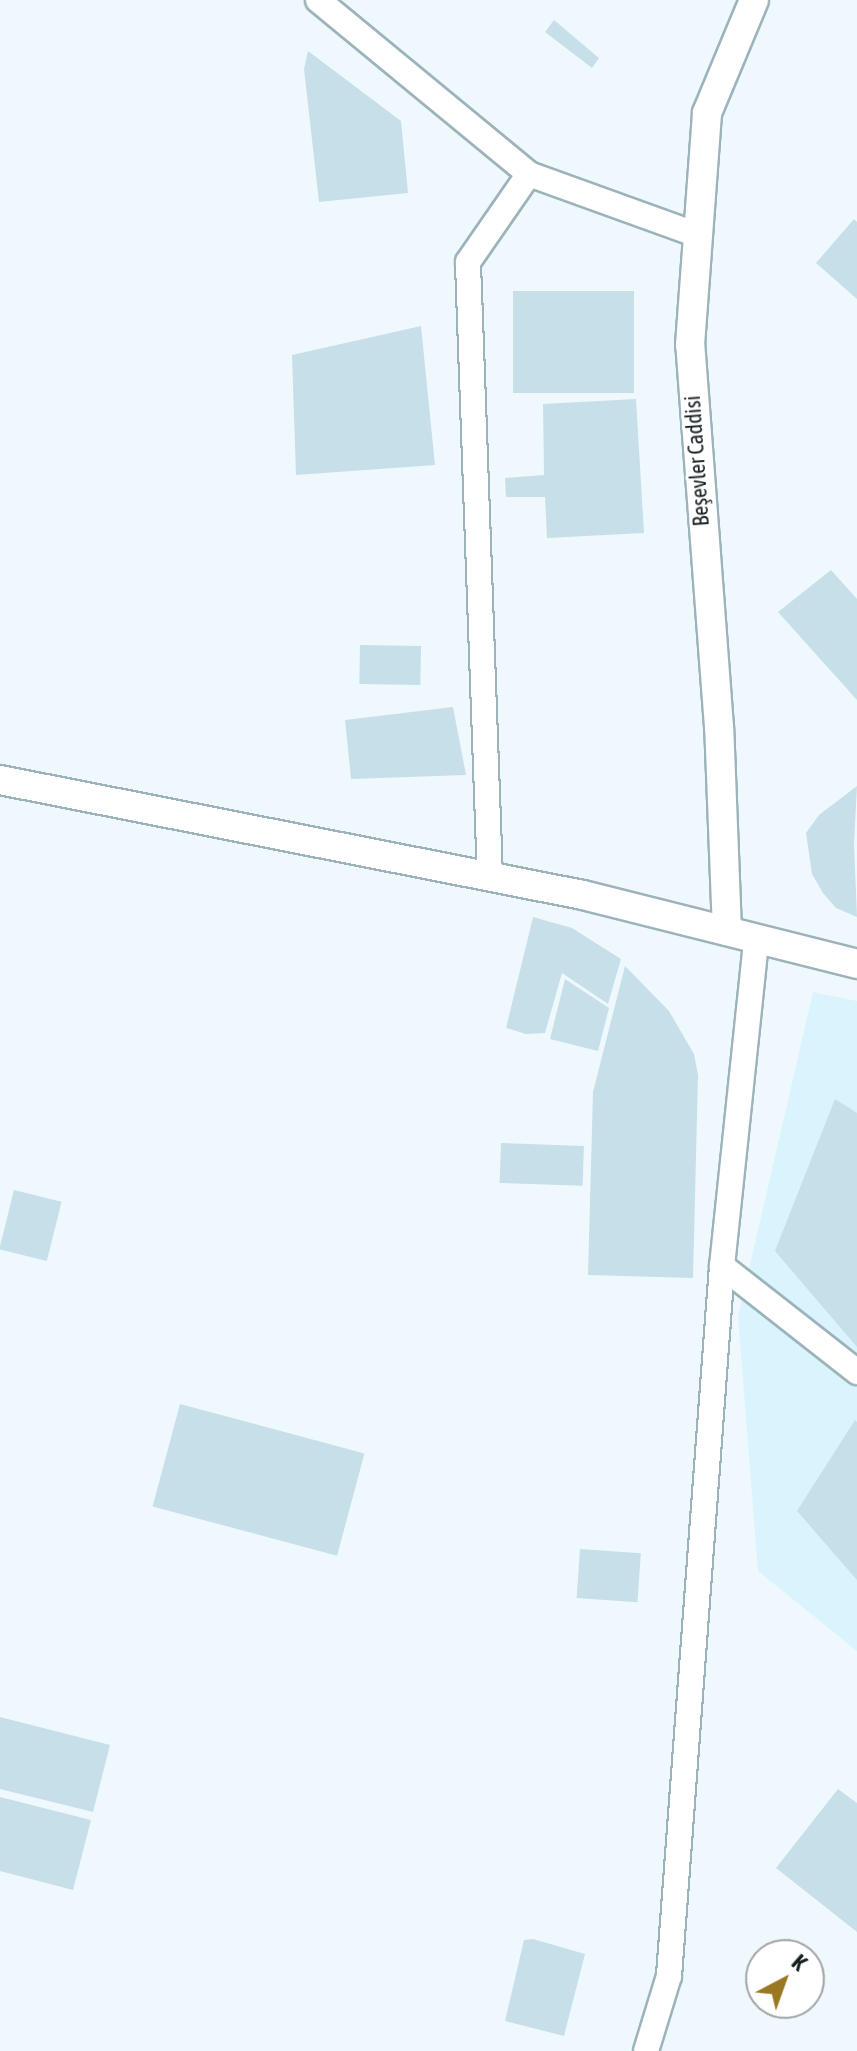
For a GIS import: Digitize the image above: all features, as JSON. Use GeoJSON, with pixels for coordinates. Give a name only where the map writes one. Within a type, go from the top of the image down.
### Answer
{"type":"FeatureCollection","features":[{"type":"Feature","properties":{"kind":"street"},"geometry":{"type":"LineString","coordinates":[[318,0],[529,174],[695,234]]}},
{"type":"Feature","properties":{"kind":"street","name":"Beşevler Caddisi"},"geometry":{"type":"LineString","coordinates":[[727,931],[719,727],[696,474],[690,345],[695,234],[707,113],[754,0]]}},
{"type":"Feature","properties":{"kind":"street"},"geometry":{"type":"LineString","coordinates":[[490,878],[468,262],[529,174]]}},
{"type":"Feature","properties":{"kind":"street"},"geometry":{"type":"LineString","coordinates":[[0,780],[490,878],[727,931],[756,941],[857,964]]}},
{"type":"Feature","properties":{"kind":"street"},"geometry":{"type":"LineString","coordinates":[[646,2051],[669,1976],[722,1266],[756,941]]}},
{"type":"Feature","properties":{"kind":"street"},"geometry":{"type":"LineString","coordinates":[[722,1266],[857,1372]]}},
{"type":"Feature","properties":{"kind":"shaded area"},"geometry":{"type":"Polygon","coordinates":[[[813,992],[857,1001],[857,1651],[758,1571],[738,1317],[813,992]]]}},
{"type":"Feature","properties":{"kind":"building"},"geometry":{"type":"Polygon","coordinates":[[[554,20],[599,58],[592,68],[545,32],[554,20]]]}},
{"type":"Feature","properties":{"kind":"building"},"geometry":{"type":"Polygon","coordinates":[[[308,51],[401,121],[408,193],[319,202],[304,69],[308,51]]]}},
{"type":"Feature","properties":{"kind":"building"},"geometry":{"type":"Polygon","coordinates":[[[854,219],[857,222],[857,299],[816,263],[854,219]]]}},
{"type":"Feature","properties":{"kind":"building"},"geometry":{"type":"Polygon","coordinates":[[[513,291],[634,291],[634,393],[513,393],[513,291]]]}},
{"type":"Feature","properties":{"kind":"building"},"geometry":{"type":"Polygon","coordinates":[[[421,326],[435,465],[296,475],[292,355],[421,326]]]}},
{"type":"Feature","properties":{"kind":"building"},"geometry":{"type":"Polygon","coordinates":[[[636,399],[644,533],[547,538],[545,497],[506,497],[505,478],[544,475],[543,404],[636,399]]]}},
{"type":"Feature","properties":{"kind":"building"},"geometry":{"type":"Polygon","coordinates":[[[831,570],[857,599],[857,700],[778,612],[831,570]]]}},
{"type":"Feature","properties":{"kind":"building"},"geometry":{"type":"Polygon","coordinates":[[[360,645],[421,646],[420,685],[359,684],[360,645]]]}},
{"type":"Feature","properties":{"kind":"building"},"geometry":{"type":"Polygon","coordinates":[[[453,707],[466,775],[351,779],[345,720],[453,707]]]}},
{"type":"Feature","properties":{"kind":"building"},"geometry":{"type":"Polygon","coordinates":[[[857,786],[854,844],[857,917],[836,908],[823,893],[812,874],[806,833],[819,815],[857,786]]]}},
{"type":"Feature","properties":{"kind":"building"},"geometry":{"type":"Polygon","coordinates":[[[533,917],[572,928],[621,959],[608,1004],[562,973],[545,1033],[526,1034],[506,1028],[533,917]]]}},
{"type":"Feature","properties":{"kind":"building"},"geometry":{"type":"Polygon","coordinates":[[[625,966],[669,1011],[694,1054],[698,1075],[693,1278],[588,1275],[593,1092],[625,966]]]}},
{"type":"Feature","properties":{"kind":"building"},"geometry":{"type":"Polygon","coordinates":[[[565,979],[609,1008],[598,1051],[550,1039],[565,979]]]}},
{"type":"Feature","properties":{"kind":"building"},"geometry":{"type":"Polygon","coordinates":[[[835,1099],[857,1113],[857,1347],[775,1251],[835,1099]]]}},
{"type":"Feature","properties":{"kind":"building"},"geometry":{"type":"Polygon","coordinates":[[[501,1143],[584,1146],[583,1186],[500,1183],[501,1143]]]}},
{"type":"Feature","properties":{"kind":"building"},"geometry":{"type":"Polygon","coordinates":[[[14,1190],[62,1202],[47,1261],[0,1249],[14,1190]]]}},
{"type":"Feature","properties":{"kind":"building"},"geometry":{"type":"Polygon","coordinates":[[[180,1404],[364,1453],[337,1556],[153,1506],[180,1404]]]}},
{"type":"Feature","properties":{"kind":"building"},"geometry":{"type":"Polygon","coordinates":[[[855,1420],[857,1422],[857,1580],[797,1511],[855,1420]]]}},
{"type":"Feature","properties":{"kind":"building"},"geometry":{"type":"Polygon","coordinates":[[[580,1549],[641,1553],[637,1602],[577,1598],[580,1549]]]}},
{"type":"Feature","properties":{"kind":"building"},"geometry":{"type":"Polygon","coordinates":[[[0,1717],[110,1745],[93,1812],[0,1789],[0,1717]]]}},
{"type":"Feature","properties":{"kind":"building"},"geometry":{"type":"Polygon","coordinates":[[[838,1789],[857,1803],[857,1932],[776,1868],[838,1789]]]}},
{"type":"Feature","properties":{"kind":"building"},"geometry":{"type":"Polygon","coordinates":[[[0,1797],[91,1820],[73,1890],[0,1871],[0,1797]]]}},
{"type":"Feature","properties":{"kind":"building"},"geometry":{"type":"Polygon","coordinates":[[[533,1939],[585,1954],[564,2036],[505,2021],[524,1940],[533,1939]]]}}]}
